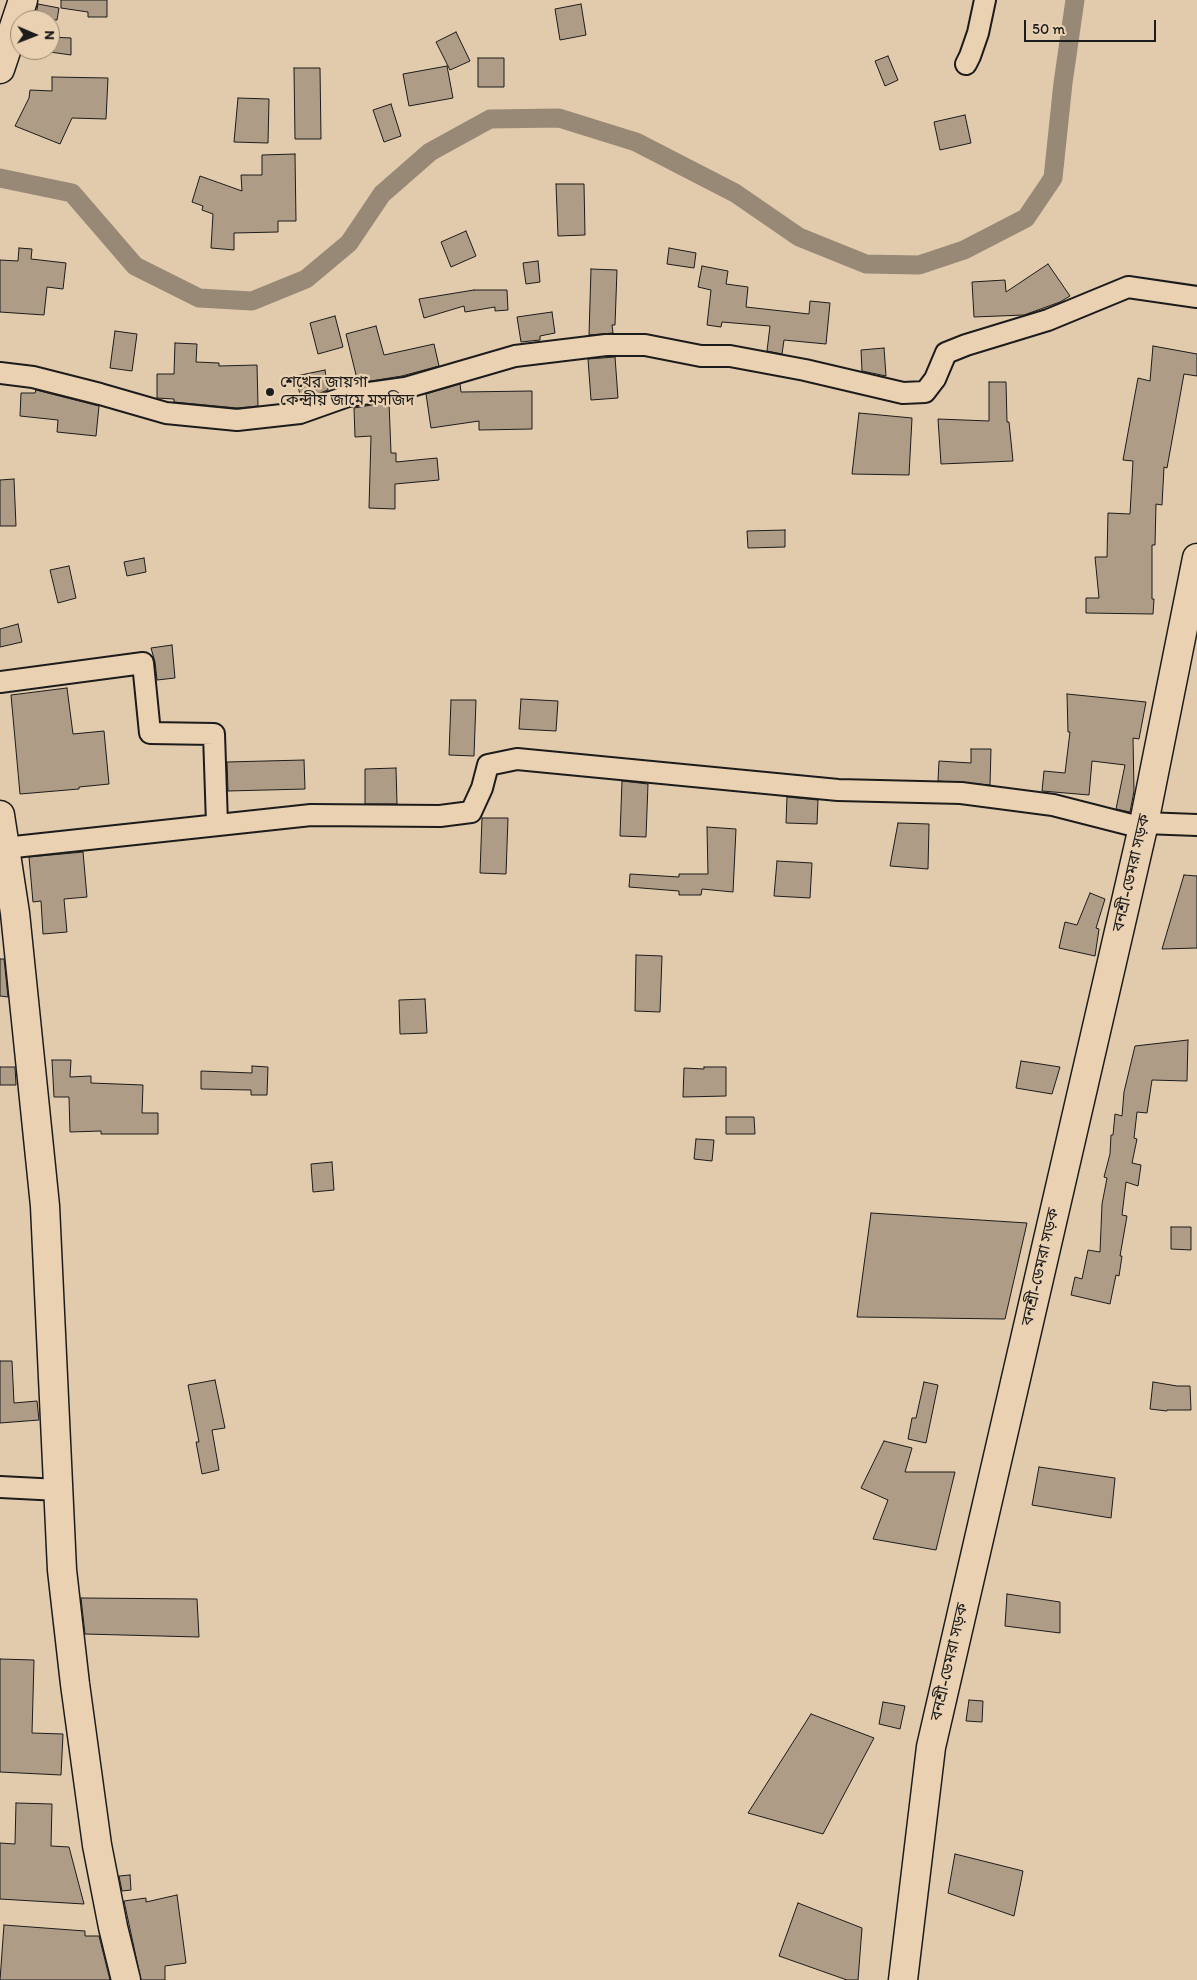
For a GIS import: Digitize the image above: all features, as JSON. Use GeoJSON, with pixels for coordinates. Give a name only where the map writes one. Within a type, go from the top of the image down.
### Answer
{"type":"FeatureCollection","features":[{"type":"Feature","properties":{"kind":"main road"},"geometry":{"type":"LineString","coordinates":[[0,69],[23,0]]}},
{"type":"Feature","properties":{"kind":"main road","name":"বনশ্রী-ডেমরা সড়ক"},"geometry":{"type":"LineString","coordinates":[[902,1980],[931,1747],[1144,825],[1197,558]]}},
{"type":"Feature","properties":{"kind":"main road"},"geometry":{"type":"LineString","coordinates":[[0,815],[15,912],[45,1206],[62,1570],[74,1684],[87,1780],[113,1927],[126,1980]]}},
{"type":"Feature","properties":{"kind":"street"},"geometry":{"type":"LineString","coordinates":[[966,64],[978,33],[985,0]]}},
{"type":"Feature","properties":{"kind":"street"},"geometry":{"type":"LineString","coordinates":[[0,373],[52,382],[166,413],[237,420],[300,412],[348,396],[405,388],[515,356],[606,345],[645,345],[700,356],[730,356],[805,370],[903,393],[925,392],[935,379],[946,353],[966,344],[1048,320],[1128,287],[1197,297]]}},
{"type":"Feature","properties":{"kind":"street"},"geometry":{"type":"LineString","coordinates":[[0,682],[143,662],[150,733],[214,734],[218,824]]}},
{"type":"Feature","properties":{"kind":"street"},"geometry":{"type":"LineString","coordinates":[[5,848],[312,815],[440,816],[471,812],[482,788],[488,765],[517,759],[838,790],[961,793],[1053,805],[1144,825],[1197,825]]}},
{"type":"Feature","properties":{"kind":"street"},"geometry":{"type":"LineString","coordinates":[[0,1487],[59,1490]]}},
{"type":"Feature","properties":{"kind":"building"},"geometry":{"type":"Polygon","coordinates":[[[61,0],[107,0],[107,17],[88,17],[88,12],[61,8],[61,0]]]}},
{"type":"Feature","properties":{"kind":"building"},"geometry":{"type":"Polygon","coordinates":[[[38,4],[59,8],[59,10],[37,10],[38,4]]]}},
{"type":"Feature","properties":{"kind":"building"},"geometry":{"type":"Polygon","coordinates":[[[581,4],[586,35],[560,40],[555,9],[581,4]]]}},
{"type":"Feature","properties":{"kind":"building"},"geometry":{"type":"Polygon","coordinates":[[[456,32],[470,61],[450,70],[436,42],[456,32]]]}},
{"type":"Feature","properties":{"kind":"building"},"geometry":{"type":"Polygon","coordinates":[[[60,37],[71,38],[71,55],[60,53],[60,37]]]}},
{"type":"Feature","properties":{"kind":"building"},"geometry":{"type":"Polygon","coordinates":[[[888,56],[898,80],[885,86],[875,61],[888,56]]]}},
{"type":"Feature","properties":{"kind":"building"},"geometry":{"type":"Polygon","coordinates":[[[478,58],[504,58],[504,87],[478,87],[478,58]]]}},
{"type":"Feature","properties":{"kind":"building"},"geometry":{"type":"Polygon","coordinates":[[[447,66],[453,98],[409,106],[403,74],[447,66]]]}},
{"type":"Feature","properties":{"kind":"building"},"geometry":{"type":"Polygon","coordinates":[[[294,68],[320,68],[321,139],[295,139],[294,68]]]}},
{"type":"Feature","properties":{"kind":"building"},"geometry":{"type":"Polygon","coordinates":[[[52,77],[108,78],[106,119],[72,118],[60,144],[15,126],[29,98],[30,90],[52,91],[52,77]]]}},
{"type":"Feature","properties":{"kind":"building"},"geometry":{"type":"Polygon","coordinates":[[[238,98],[269,99],[268,143],[234,142],[238,98]]]}},
{"type":"Feature","properties":{"kind":"building"},"geometry":{"type":"Polygon","coordinates":[[[391,104],[401,136],[384,142],[373,110],[391,104]]]}},
{"type":"Feature","properties":{"kind":"building"},"geometry":{"type":"Polygon","coordinates":[[[965,115],[971,143],[940,150],[934,122],[965,115]]]}},
{"type":"Feature","properties":{"kind":"building"},"geometry":{"type":"Polygon","coordinates":[[[295,154],[296,221],[278,221],[278,232],[234,233],[234,250],[211,248],[213,214],[202,210],[203,206],[192,202],[200,176],[242,191],[241,175],[262,175],[262,155],[295,154]]]}},
{"type":"Feature","properties":{"kind":"building"},"geometry":{"type":"Polygon","coordinates":[[[556,184],[584,184],[585,235],[558,236],[556,184]]]}},
{"type":"Feature","properties":{"kind":"building"},"geometry":{"type":"Polygon","coordinates":[[[466,231],[476,256],[451,267],[441,242],[466,231]]]}},
{"type":"Feature","properties":{"kind":"building"},"geometry":{"type":"Polygon","coordinates":[[[19,248],[32,249],[31,259],[66,263],[63,289],[47,287],[44,315],[0,312],[0,260],[18,261],[19,248]]]}},
{"type":"Feature","properties":{"kind":"building"},"geometry":{"type":"Polygon","coordinates":[[[669,248],[696,253],[694,268],[667,264],[669,248]]]}},
{"type":"Feature","properties":{"kind":"building"},"geometry":{"type":"Polygon","coordinates":[[[538,261],[540,282],[526,284],[523,263],[538,261]]]}},
{"type":"Feature","properties":{"kind":"building"},"geometry":{"type":"Polygon","coordinates":[[[1048,264],[1070,296],[1060,302],[1024,315],[974,317],[972,282],[1005,280],[1006,292],[1048,264]]]}},
{"type":"Feature","properties":{"kind":"building"},"geometry":{"type":"Polygon","coordinates":[[[702,266],[728,271],[726,284],[748,287],[746,307],[809,314],[810,301],[830,303],[826,344],[784,340],[782,354],[767,351],[770,326],[722,322],[721,327],[707,325],[711,290],[698,287],[702,266]]]}},
{"type":"Feature","properties":{"kind":"building"},"geometry":{"type":"Polygon","coordinates":[[[591,269],[617,270],[615,325],[612,325],[613,333],[589,335],[591,269]]]}},
{"type":"Feature","properties":{"kind":"building"},"geometry":{"type":"Polygon","coordinates":[[[474,290],[507,290],[508,310],[495,311],[495,307],[465,312],[464,306],[424,318],[419,299],[474,290]]]}},
{"type":"Feature","properties":{"kind":"building"},"geometry":{"type":"Polygon","coordinates":[[[552,312],[555,333],[540,336],[540,340],[521,342],[517,317],[552,312]]]}},
{"type":"Feature","properties":{"kind":"building"},"geometry":{"type":"Polygon","coordinates":[[[335,316],[343,347],[318,354],[310,323],[335,316]]]}},
{"type":"Feature","properties":{"kind":"building"},"geometry":{"type":"Polygon","coordinates":[[[376,326],[384,355],[434,344],[439,366],[402,376],[358,383],[346,334],[376,326]]]}},
{"type":"Feature","properties":{"kind":"building"},"geometry":{"type":"Polygon","coordinates":[[[115,331],[137,334],[132,371],[110,368],[115,331]]]}},
{"type":"Feature","properties":{"kind":"building"},"geometry":{"type":"Polygon","coordinates":[[[175,343],[197,344],[196,362],[219,363],[219,366],[257,365],[258,406],[237,408],[174,402],[174,399],[157,398],[157,374],[174,374],[175,343]]]}},
{"type":"Feature","properties":{"kind":"building"},"geometry":{"type":"Polygon","coordinates":[[[1153,346],[1197,354],[1197,376],[1184,374],[1167,468],[1164,467],[1162,505],[1156,504],[1155,545],[1152,545],[1153,614],[1086,613],[1086,598],[1099,598],[1095,557],[1107,557],[1108,513],[1130,514],[1133,461],[1123,460],[1138,378],[1150,381],[1153,346]]]}},
{"type":"Feature","properties":{"kind":"building"},"geometry":{"type":"Polygon","coordinates":[[[884,348],[886,376],[862,371],[861,350],[884,348]]]}},
{"type":"Feature","properties":{"kind":"building"},"geometry":{"type":"Polygon","coordinates":[[[615,357],[618,398],[591,400],[588,359],[615,357]]]}},
{"type":"Feature","properties":{"kind":"building"},"geometry":{"type":"Polygon","coordinates":[[[325,370],[328,390],[301,400],[296,376],[325,370]]]}},
{"type":"Feature","properties":{"kind":"building"},"geometry":{"type":"Polygon","coordinates":[[[989,382],[1006,382],[1007,422],[1009,422],[1013,461],[941,464],[938,419],[989,421],[989,382]]]}},
{"type":"Feature","properties":{"kind":"building"},"geometry":{"type":"Polygon","coordinates":[[[460,384],[461,392],[532,391],[532,429],[479,430],[479,421],[431,428],[426,394],[460,384]]]}},
{"type":"Feature","properties":{"kind":"building"},"geometry":{"type":"Polygon","coordinates":[[[36,390],[99,406],[96,436],[57,432],[58,420],[20,416],[21,393],[35,393],[36,390]]]}},
{"type":"Feature","properties":{"kind":"building"},"geometry":{"type":"Polygon","coordinates":[[[389,402],[391,453],[396,453],[396,462],[437,458],[439,480],[395,484],[395,509],[369,508],[371,436],[355,437],[354,408],[389,402]]]}},
{"type":"Feature","properties":{"kind":"building"},"geometry":{"type":"Polygon","coordinates":[[[859,413],[912,418],[909,475],[852,474],[859,413]]]}},
{"type":"Feature","properties":{"kind":"building"},"geometry":{"type":"Polygon","coordinates":[[[14,479],[16,526],[0,526],[0,480],[14,479]]]}},
{"type":"Feature","properties":{"kind":"building"},"geometry":{"type":"Polygon","coordinates":[[[785,530],[785,547],[748,548],[747,531],[785,530]]]}},
{"type":"Feature","properties":{"kind":"building"},"geometry":{"type":"Polygon","coordinates":[[[144,558],[146,572],[127,576],[124,562],[144,558]]]}},
{"type":"Feature","properties":{"kind":"building"},"geometry":{"type":"Polygon","coordinates":[[[69,566],[76,598],[58,603],[50,570],[69,566]]]}},
{"type":"Feature","properties":{"kind":"building"},"geometry":{"type":"Polygon","coordinates":[[[18,624],[22,642],[0,647],[0,629],[18,624]]]}},
{"type":"Feature","properties":{"kind":"building"},"geometry":{"type":"Polygon","coordinates":[[[172,645],[175,678],[157,680],[151,648],[172,645]]]}},
{"type":"Feature","properties":{"kind":"building"},"geometry":{"type":"Polygon","coordinates":[[[67,688],[73,734],[104,731],[109,784],[79,787],[79,789],[20,794],[11,695],[67,688]]]}},
{"type":"Feature","properties":{"kind":"building"},"geometry":{"type":"Polygon","coordinates":[[[1067,694],[1146,702],[1139,739],[1133,738],[1134,791],[1130,812],[1116,809],[1125,765],[1092,761],[1089,795],[1042,791],[1044,771],[1065,773],[1070,732],[1068,732],[1067,694]]]}},
{"type":"Feature","properties":{"kind":"building"},"geometry":{"type":"Polygon","coordinates":[[[521,699],[558,701],[556,731],[519,729],[521,699]]]}},
{"type":"Feature","properties":{"kind":"building"},"geometry":{"type":"Polygon","coordinates":[[[451,700],[476,700],[474,756],[449,755],[451,700]]]}},
{"type":"Feature","properties":{"kind":"building"},"geometry":{"type":"Polygon","coordinates":[[[971,749],[991,749],[990,785],[938,781],[939,761],[971,763],[971,749]]]}},
{"type":"Feature","properties":{"kind":"building"},"geometry":{"type":"Polygon","coordinates":[[[304,760],[305,789],[228,791],[227,762],[304,760]]]}},
{"type":"Feature","properties":{"kind":"building"},"geometry":{"type":"Polygon","coordinates":[[[396,768],[397,804],[365,804],[365,769],[396,768]]]}},
{"type":"Feature","properties":{"kind":"building"},"geometry":{"type":"Polygon","coordinates":[[[622,781],[648,784],[646,837],[620,836],[622,781]]]}},
{"type":"Feature","properties":{"kind":"building"},"geometry":{"type":"Polygon","coordinates":[[[787,797],[818,800],[817,824],[786,823],[787,797]]]}},
{"type":"Feature","properties":{"kind":"building"},"geometry":{"type":"Polygon","coordinates":[[[482,818],[508,818],[506,874],[480,873],[482,818]]]}},
{"type":"Feature","properties":{"kind":"building"},"geometry":{"type":"Polygon","coordinates":[[[898,823],[929,824],[928,869],[890,866],[898,823]]]}},
{"type":"Feature","properties":{"kind":"building"},"geometry":{"type":"Polygon","coordinates":[[[707,827],[736,829],[733,892],[702,889],[701,895],[679,895],[679,891],[629,887],[630,874],[679,877],[679,874],[708,874],[707,827]]]}},
{"type":"Feature","properties":{"kind":"building"},"geometry":{"type":"Polygon","coordinates":[[[83,852],[87,897],[64,899],[67,932],[43,934],[41,901],[33,902],[29,857],[83,852]]]}},
{"type":"Feature","properties":{"kind":"building"},"geometry":{"type":"Polygon","coordinates":[[[777,861],[812,863],[810,898],[774,896],[777,861]]]}},
{"type":"Feature","properties":{"kind":"building"},"geometry":{"type":"Polygon","coordinates":[[[1184,875],[1197,876],[1197,948],[1162,949],[1184,875]]]}},
{"type":"Feature","properties":{"kind":"building"},"geometry":{"type":"Polygon","coordinates":[[[1090,893],[1105,899],[1096,928],[1099,929],[1095,956],[1059,948],[1065,922],[1077,925],[1090,893]]]}},
{"type":"Feature","properties":{"kind":"building"},"geometry":{"type":"Polygon","coordinates":[[[636,955],[662,956],[660,1012],[635,1011],[636,955]]]}},
{"type":"Feature","properties":{"kind":"building"},"geometry":{"type":"Polygon","coordinates":[[[0,959],[4,959],[8,997],[0,996],[0,959]]]}},
{"type":"Feature","properties":{"kind":"building"},"geometry":{"type":"Polygon","coordinates":[[[425,999],[427,1033],[400,1034],[399,1000],[425,999]]]}},
{"type":"Feature","properties":{"kind":"building"},"geometry":{"type":"Polygon","coordinates":[[[1188,1040],[1187,1081],[1152,1080],[1147,1113],[1137,1112],[1134,1138],[1137,1139],[1132,1163],[1141,1165],[1138,1186],[1126,1182],[1122,1215],[1127,1216],[1120,1256],[1122,1256],[1119,1276],[1116,1275],[1110,1304],[1071,1295],[1075,1277],[1082,1279],[1088,1250],[1100,1252],[1102,1204],[1107,1178],[1104,1177],[1110,1154],[1111,1135],[1113,1135],[1115,1114],[1122,1116],[1124,1092],[1135,1046],[1188,1040]]]}},
{"type":"Feature","properties":{"kind":"building"},"geometry":{"type":"Polygon","coordinates":[[[52,1060],[71,1060],[70,1077],[91,1076],[91,1083],[143,1085],[142,1113],[158,1113],[158,1134],[101,1134],[101,1131],[70,1132],[69,1097],[54,1097],[52,1060]]]}},
{"type":"Feature","properties":{"kind":"building"},"geometry":{"type":"Polygon","coordinates":[[[1021,1061],[1060,1067],[1052,1094],[1016,1088],[1021,1061]]]}},
{"type":"Feature","properties":{"kind":"building"},"geometry":{"type":"Polygon","coordinates":[[[252,1066],[268,1067],[267,1095],[251,1095],[251,1090],[201,1089],[201,1071],[252,1073],[252,1066]]]}},
{"type":"Feature","properties":{"kind":"building"},"geometry":{"type":"Polygon","coordinates":[[[0,1067],[15,1067],[16,1085],[0,1085],[0,1067]]]}},
{"type":"Feature","properties":{"kind":"building"},"geometry":{"type":"Polygon","coordinates":[[[704,1067],[726,1067],[726,1096],[683,1097],[684,1068],[704,1069],[704,1067]]]}},
{"type":"Feature","properties":{"kind":"building"},"geometry":{"type":"Polygon","coordinates":[[[726,1117],[754,1117],[755,1134],[726,1134],[726,1117]]]}},
{"type":"Feature","properties":{"kind":"building"},"geometry":{"type":"Polygon","coordinates":[[[696,1139],[714,1140],[712,1161],[694,1159],[696,1139]]]}},
{"type":"Feature","properties":{"kind":"building"},"geometry":{"type":"Polygon","coordinates":[[[332,1162],[334,1190],[313,1192],[311,1164],[332,1162]]]}},
{"type":"Feature","properties":{"kind":"building"},"geometry":{"type":"Polygon","coordinates":[[[871,1213],[1027,1223],[1005,1319],[857,1317],[871,1213]]]}},
{"type":"Feature","properties":{"kind":"building"},"geometry":{"type":"Polygon","coordinates":[[[1171,1227],[1191,1227],[1191,1250],[1171,1249],[1171,1227]]]}},
{"type":"Feature","properties":{"kind":"building"},"geometry":{"type":"Polygon","coordinates":[[[0,1361],[12,1361],[14,1403],[37,1401],[39,1420],[0,1423],[0,1361]]]}},
{"type":"Feature","properties":{"kind":"building"},"geometry":{"type":"Polygon","coordinates":[[[215,1380],[225,1428],[212,1430],[219,1470],[202,1474],[196,1442],[199,1442],[188,1385],[215,1380]]]}},
{"type":"Feature","properties":{"kind":"building"},"geometry":{"type":"Polygon","coordinates":[[[924,1382],[938,1385],[926,1443],[908,1439],[912,1418],[916,1418],[924,1382]]]}},
{"type":"Feature","properties":{"kind":"building"},"geometry":{"type":"Polygon","coordinates":[[[1153,1382],[1190,1386],[1191,1410],[1167,1411],[1150,1409],[1153,1382]]]}},
{"type":"Feature","properties":{"kind":"building"},"geometry":{"type":"Polygon","coordinates":[[[884,1441],[912,1448],[905,1472],[955,1472],[936,1550],[873,1539],[888,1500],[861,1488],[884,1441]]]}},
{"type":"Feature","properties":{"kind":"building"},"geometry":{"type":"Polygon","coordinates":[[[1039,1467],[1115,1478],[1111,1518],[1032,1505],[1039,1467]]]}},
{"type":"Feature","properties":{"kind":"building"},"geometry":{"type":"Polygon","coordinates":[[[1007,1594],[1060,1602],[1060,1633],[1005,1626],[1007,1594]]]}},
{"type":"Feature","properties":{"kind":"building"},"geometry":{"type":"Polygon","coordinates":[[[81,1598],[197,1599],[199,1637],[85,1634],[81,1598]]]}},
{"type":"Feature","properties":{"kind":"building"},"geometry":{"type":"Polygon","coordinates":[[[0,1659],[34,1660],[32,1733],[63,1734],[61,1775],[0,1772],[0,1659]]]}},
{"type":"Feature","properties":{"kind":"building"},"geometry":{"type":"Polygon","coordinates":[[[969,1700],[983,1701],[982,1722],[966,1721],[969,1700]]]}},
{"type":"Feature","properties":{"kind":"building"},"geometry":{"type":"Polygon","coordinates":[[[883,1702],[905,1706],[900,1729],[879,1724],[883,1702]]]}},
{"type":"Feature","properties":{"kind":"building"},"geometry":{"type":"Polygon","coordinates":[[[811,1714],[874,1738],[823,1834],[748,1813],[811,1714]]]}},
{"type":"Feature","properties":{"kind":"building"},"geometry":{"type":"Polygon","coordinates":[[[16,1803],[52,1804],[51,1846],[69,1847],[84,1904],[0,1899],[0,1843],[15,1844],[16,1803]]]}},
{"type":"Feature","properties":{"kind":"building"},"geometry":{"type":"Polygon","coordinates":[[[955,1854],[1023,1871],[1014,1916],[948,1893],[955,1854]]]}},
{"type":"Feature","properties":{"kind":"building"},"geometry":{"type":"Polygon","coordinates":[[[130,1875],[131,1890],[122,1891],[119,1876],[130,1875]]]}},
{"type":"Feature","properties":{"kind":"building"},"geometry":{"type":"Polygon","coordinates":[[[177,1895],[186,1963],[165,1966],[165,1980],[141,1980],[124,1901],[146,1898],[146,1902],[177,1895]]]}},
{"type":"Feature","properties":{"kind":"building"},"geometry":{"type":"Polygon","coordinates":[[[798,1903],[862,1928],[858,1980],[847,1980],[779,1956],[798,1903]]]}},
{"type":"Feature","properties":{"kind":"building"},"geometry":{"type":"Polygon","coordinates":[[[4,1925],[85,1931],[85,1936],[99,1936],[110,1980],[0,1980],[4,1925]]]}},
{"type":"Feature","properties":{"kind":"waterway"},"geometry":{"type":"LineString","coordinates":[[0,178],[72,193],[135,266],[199,298],[252,301],[306,279],[349,243],[382,194],[430,152],[490,119],[559,118],[636,142],[735,193],[799,237],[866,264],[919,265],[964,250],[1026,218],[1053,178],[1063,83],[1075,0]]}},
{"type":"Feature","properties":{"kind":"place","name":"শেখের জায়গা কেন্দ্রীয় জামে মসজিদ"},"geometry":{"type":"Point","coordinates":[270,392]}}]}
